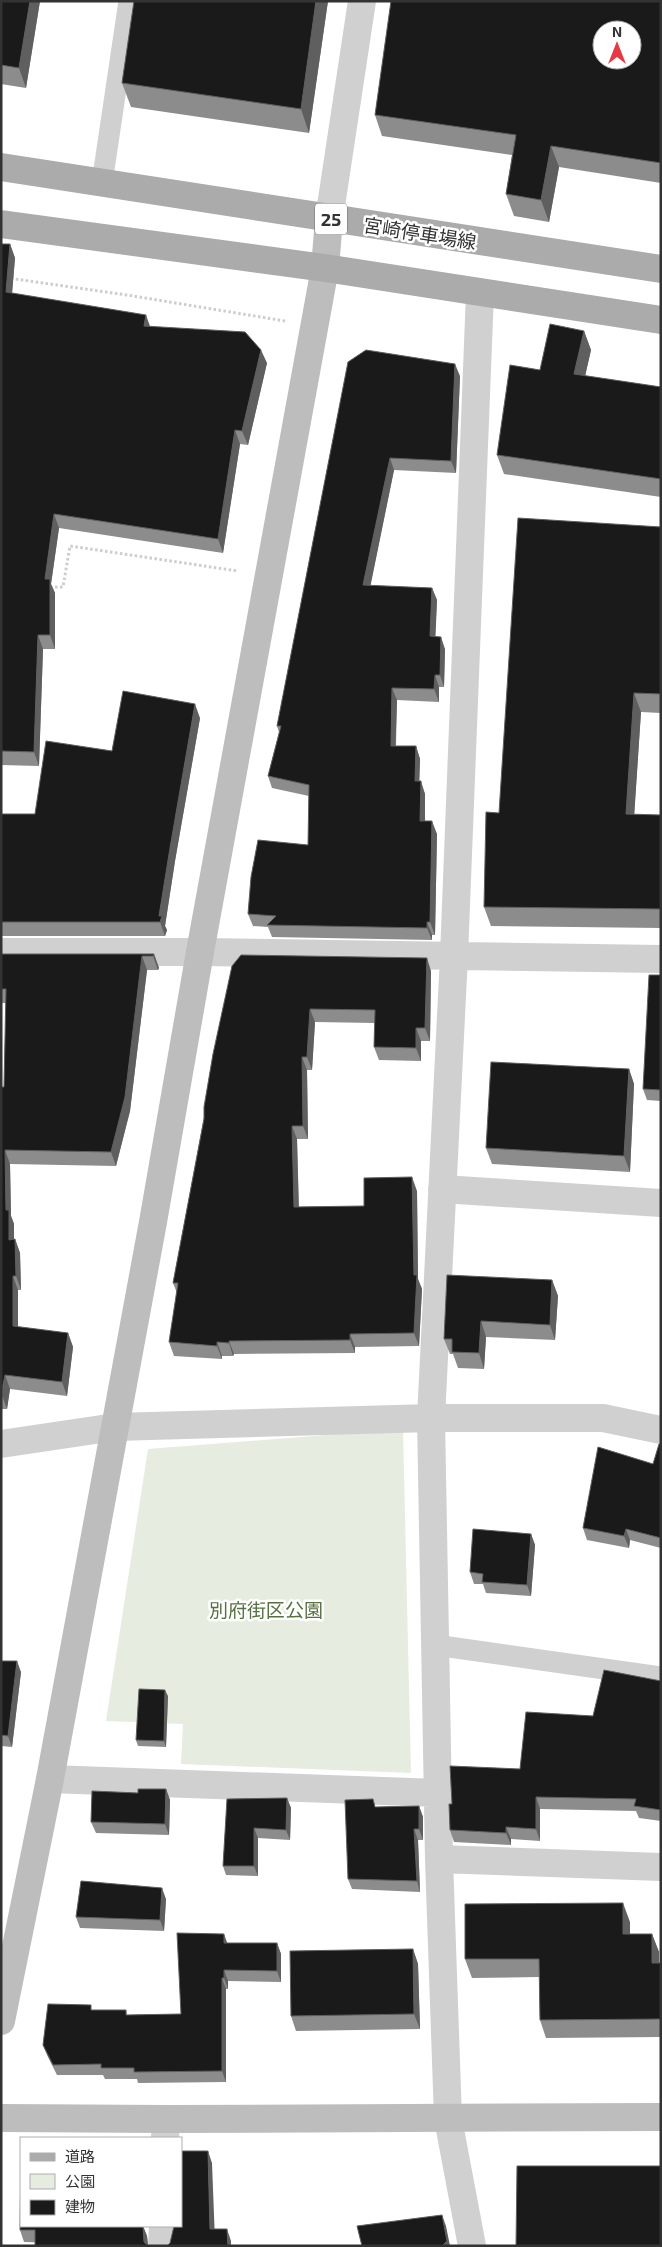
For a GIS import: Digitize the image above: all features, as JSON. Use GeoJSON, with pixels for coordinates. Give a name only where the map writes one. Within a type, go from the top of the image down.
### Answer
{"type":"FeatureCollection","features":[{"type":"Feature","properties":{"kind":"main road","name":"宮崎停車場線"},"geometry":{"type":"LineString","coordinates":[[1,167],[661,269]]}},
{"type":"Feature","properties":{"kind":"main road"},"geometry":{"type":"LineString","coordinates":[[1,224],[324,268],[661,320]]}},
{"type":"Feature","properties":{"kind":"street"},"geometry":{"type":"LineString","coordinates":[[1,2021],[50,1779],[153,1222],[324,268],[329,219],[362,1]]}},
{"type":"Feature","properties":{"kind":"street"},"geometry":{"type":"LineString","coordinates":[[472,2246],[448,2119],[439,1860],[431,1418],[454,956],[480,293]]}},
{"type":"Feature","properties":{"kind":"street"},"geometry":{"type":"LineString","coordinates":[[1,952],[200,952],[661,959]]}},
{"type":"Feature","properties":{"kind":"street"},"geometry":{"type":"LineString","coordinates":[[442,1189],[661,1203]]}},
{"type":"Feature","properties":{"kind":"street"},"geometry":{"type":"LineString","coordinates":[[1,1444],[114,1427],[431,1418],[603,1418],[661,1430]]}},
{"type":"Feature","properties":{"kind":"street"},"geometry":{"type":"LineString","coordinates":[[50,1779],[438,1793]]}},
{"type":"Feature","properties":{"kind":"street"},"geometry":{"type":"LineString","coordinates":[[439,1860],[661,1867]]}},
{"type":"Feature","properties":{"kind":"street"},"geometry":{"type":"LineString","coordinates":[[1,2118],[165,2129],[448,2119],[661,2118]]}},
{"type":"Feature","properties":{"kind":"street"},"geometry":{"type":"LineString","coordinates":[[162,2246],[163,2227]]}},
{"type":"Feature","properties":{"kind":"lane"},"geometry":{"type":"LineString","coordinates":[[102,183],[128,1]]}},
{"type":"Feature","properties":{"kind":"lane"},"geometry":{"type":"LineString","coordinates":[[435,1645],[661,1677]]}},
{"type":"Feature","properties":{"kind":"path"},"geometry":{"type":"LineString","coordinates":[[1,277],[127,295],[290,322]]}},
{"type":"Feature","properties":{"kind":"path"},"geometry":{"type":"LineString","coordinates":[[45,586],[63,587],[70,546],[241,572]]}},
{"type":"Feature","properties":{"kind":"green space","name":"別府街区公園"},"geometry":{"type":"Polygon","coordinates":[[[403,1429],[411,1773],[181,1764],[183,1724],[106,1721],[148,1449],[403,1429]]]}},
{"type":"Feature","properties":{"kind":"building"},"geometry":{"type":"Polygon","coordinates":[[[1,1],[30,1],[19,68],[1,65],[1,1]]]}},
{"type":"Feature","properties":{"kind":"building"},"geometry":{"type":"Polygon","coordinates":[[[134,1],[316,1],[301,109],[122,83],[134,1]]]}},
{"type":"Feature","properties":{"kind":"building"},"geometry":{"type":"Polygon","coordinates":[[[391,1],[661,1],[661,163],[551,146],[541,200],[506,194],[516,135],[375,115],[391,1]]]}},
{"type":"Feature","properties":{"kind":"building"},"geometry":{"type":"Polygon","coordinates":[[[1,244],[10,244],[6,292],[146,315],[144,326],[245,332],[261,350],[242,431],[235,430],[218,539],[54,514],[45,579],[50,579],[50,635],[38,635],[34,752],[1,751],[1,244]]]}},
{"type":"Feature","properties":{"kind":"building"},"geometry":{"type":"Polygon","coordinates":[[[550,324],[584,331],[574,374],[661,387],[661,479],[497,455],[510,365],[540,370],[550,324]]]}},
{"type":"Feature","properties":{"kind":"building"},"geometry":{"type":"Polygon","coordinates":[[[366,350],[455,364],[451,461],[390,458],[363,585],[432,588],[430,636],[441,637],[440,675],[435,675],[434,689],[392,688],[391,746],[416,746],[415,781],[421,781],[420,821],[432,821],[430,922],[427,922],[427,928],[267,925],[276,916],[248,914],[251,877],[258,840],[308,845],[309,785],[268,776],[281,726],[277,726],[348,362],[366,350]]]}},
{"type":"Feature","properties":{"kind":"building"},"geometry":{"type":"Polygon","coordinates":[[[518,518],[661,527],[661,694],[634,693],[626,814],[661,815],[661,909],[484,907],[486,812],[499,813],[518,518]]]}},
{"type":"Feature","properties":{"kind":"building"},"geometry":{"type":"Polygon","coordinates":[[[123,691],[195,704],[159,916],[162,916],[160,922],[1,922],[1,814],[35,814],[46,741],[112,751],[123,691]]]}},
{"type":"Feature","properties":{"kind":"building"},"geometry":{"type":"Polygon","coordinates":[[[1,954],[154,954],[153,956],[142,956],[125,1097],[111,1152],[5,1150],[6,1210],[9,1210],[9,1240],[15,1239],[16,1276],[13,1276],[13,1326],[68,1333],[62,1382],[5,1375],[1,1395],[1,1087],[4,1087],[6,989],[1,989],[1,954]]]}},
{"type":"Feature","properties":{"kind":"building"},"geometry":{"type":"Polygon","coordinates":[[[241,955],[427,958],[425,1028],[416,1028],[416,1048],[374,1047],[375,1010],[310,1009],[307,1057],[302,1057],[303,1126],[292,1126],[294,1207],[364,1206],[364,1178],[412,1177],[414,1275],[417,1275],[414,1333],[350,1334],[350,1340],[229,1341],[229,1343],[217,1342],[217,1346],[169,1342],[178,1283],[173,1283],[204,1119],[204,1107],[213,1054],[232,966],[241,955]]]}},
{"type":"Feature","properties":{"kind":"building"},"geometry":{"type":"Polygon","coordinates":[[[649,975],[661,975],[661,1090],[643,1089],[649,975]]]}},
{"type":"Feature","properties":{"kind":"building"},"geometry":{"type":"Polygon","coordinates":[[[491,1062],[629,1069],[624,1156],[486,1148],[491,1062]]]}},
{"type":"Feature","properties":{"kind":"building"},"geometry":{"type":"Polygon","coordinates":[[[447,1275],[552,1280],[550,1325],[481,1321],[479,1353],[452,1352],[452,1339],[444,1339],[447,1275]]]}},
{"type":"Feature","properties":{"kind":"building"},"geometry":{"type":"Polygon","coordinates":[[[659,1444],[661,1444],[661,1538],[626,1529],[624,1536],[583,1528],[598,1447],[653,1464],[659,1444]]]}},
{"type":"Feature","properties":{"kind":"building"},"geometry":{"type":"Polygon","coordinates":[[[473,1529],[531,1534],[527,1585],[482,1582],[483,1574],[470,1572],[473,1529]]]}},
{"type":"Feature","properties":{"kind":"building"},"geometry":{"type":"Polygon","coordinates":[[[1,1661],[17,1661],[8,1736],[1,1735],[1,1661]]]}},
{"type":"Feature","properties":{"kind":"building"},"geometry":{"type":"Polygon","coordinates":[[[604,1670],[661,1681],[661,1810],[634,1806],[636,1799],[536,1797],[536,1829],[506,1827],[506,1833],[450,1830],[449,1804],[452,1804],[450,1766],[520,1769],[526,1712],[593,1716],[604,1670]]]}},
{"type":"Feature","properties":{"kind":"building"},"geometry":{"type":"Polygon","coordinates":[[[139,1689],[165,1690],[164,1741],[136,1740],[139,1689]]]}},
{"type":"Feature","properties":{"kind":"building"},"geometry":{"type":"Polygon","coordinates":[[[138,1789],[166,1789],[165,1824],[91,1822],[92,1791],[138,1793],[138,1789]]]}},
{"type":"Feature","properties":{"kind":"building"},"geometry":{"type":"Polygon","coordinates":[[[287,1798],[286,1830],[254,1828],[254,1866],[223,1866],[227,1799],[287,1798]]]}},
{"type":"Feature","properties":{"kind":"building"},"geometry":{"type":"Polygon","coordinates":[[[373,1799],[375,1807],[419,1806],[419,1829],[414,1829],[417,1881],[348,1879],[345,1800],[373,1799]]]}},
{"type":"Feature","properties":{"kind":"building"},"geometry":{"type":"Polygon","coordinates":[[[81,1881],[162,1888],[160,1920],[76,1917],[81,1881]]]}},
{"type":"Feature","properties":{"kind":"building"},"geometry":{"type":"Polygon","coordinates":[[[623,1903],[623,1934],[652,1934],[652,1963],[661,1963],[661,2019],[540,2020],[539,1959],[465,1959],[465,1904],[623,1903]]]}},
{"type":"Feature","properties":{"kind":"building"},"geometry":{"type":"Polygon","coordinates":[[[177,1933],[224,1934],[224,1943],[277,1943],[277,1971],[224,1970],[224,1978],[222,1978],[222,2071],[134,2072],[134,2068],[101,2068],[101,2064],[53,2065],[43,2045],[48,2004],[91,2005],[91,2010],[126,2010],[126,2015],[181,2014],[177,1933]]]}},
{"type":"Feature","properties":{"kind":"building"},"geometry":{"type":"Polygon","coordinates":[[[413,1949],[414,2014],[291,2016],[290,1951],[413,1949]]]}},
{"type":"Feature","properties":{"kind":"building"},"geometry":{"type":"Polygon","coordinates":[[[182,2151],[208,2151],[210,2229],[227,2229],[228,2246],[167,2246],[170,2243],[174,2227],[182,2227],[182,2151]]]}},
{"type":"Feature","properties":{"kind":"building"},"geometry":{"type":"Polygon","coordinates":[[[517,2166],[661,2166],[661,2246],[516,2246],[517,2166]]]}},
{"type":"Feature","properties":{"kind":"building"},"geometry":{"type":"Polygon","coordinates":[[[442,2215],[447,2241],[442,2246],[362,2246],[357,2226],[442,2215]]]}},
{"type":"Feature","properties":{"kind":"building"},"geometry":{"type":"Polygon","coordinates":[[[20,2227],[143,2227],[144,2242],[148,2246],[35,2246],[35,2230],[20,2230],[20,2227]]]}}]}
